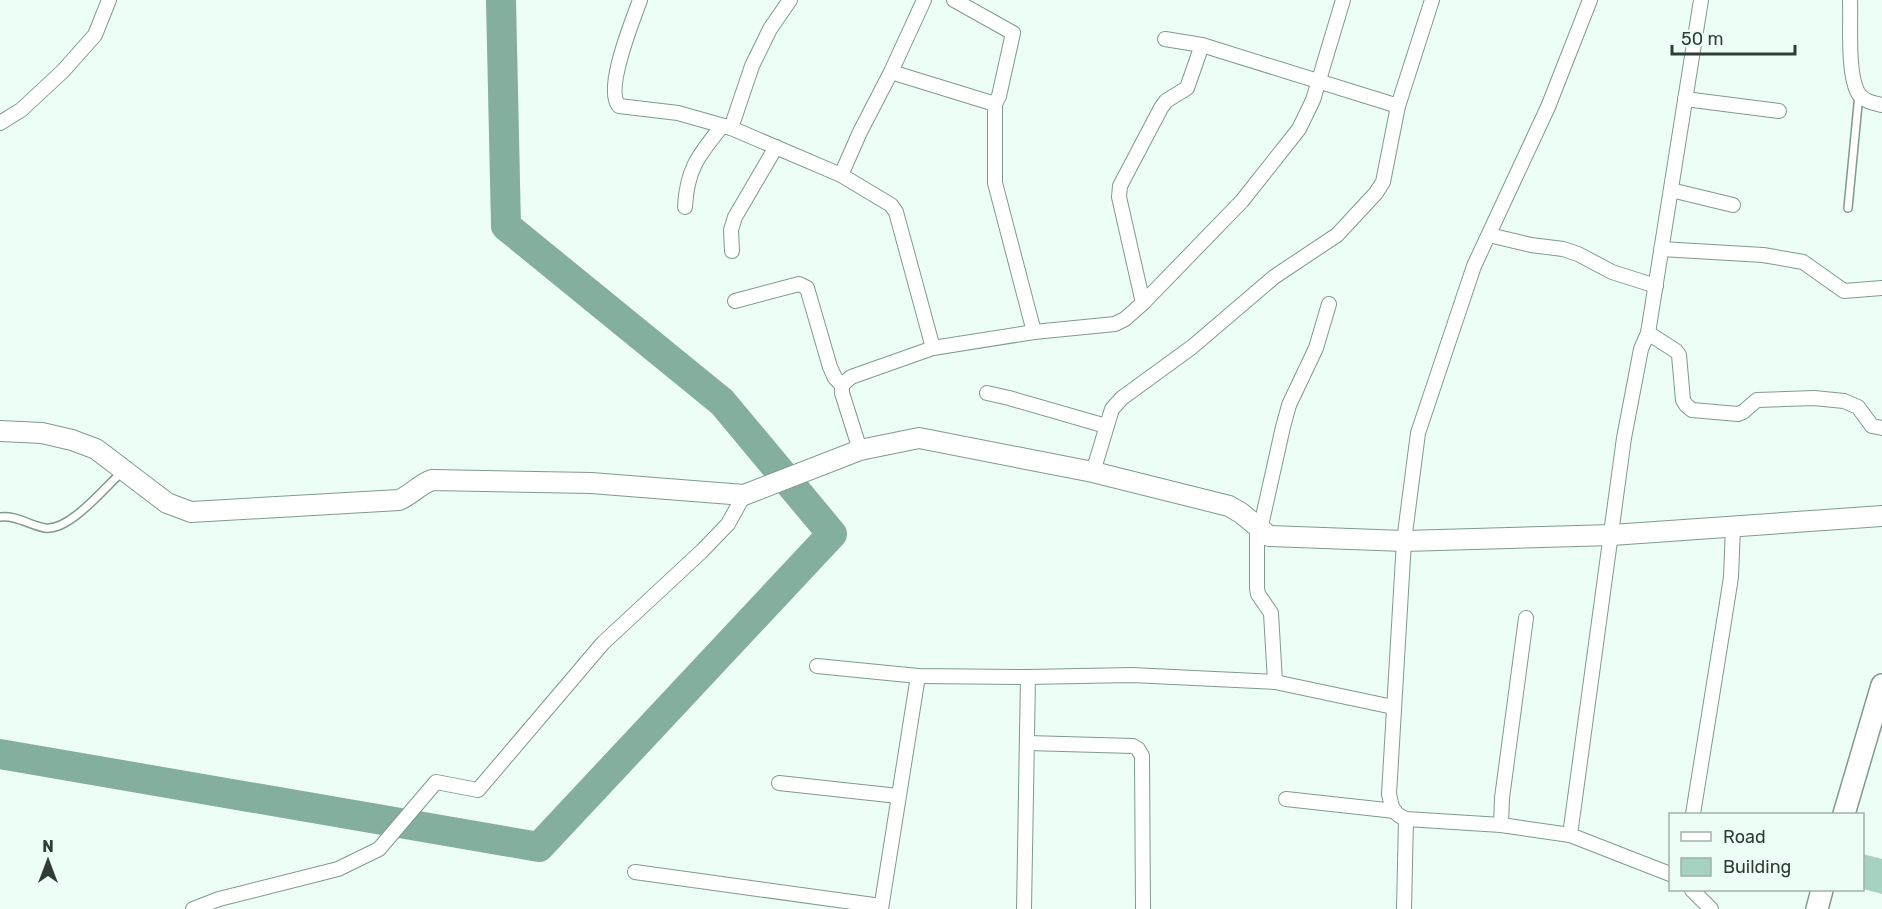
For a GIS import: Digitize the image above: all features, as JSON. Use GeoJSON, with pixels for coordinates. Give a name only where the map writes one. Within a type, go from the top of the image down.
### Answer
{"type":"FeatureCollection","features":[{"type":"Feature","properties":{"kind":"main road"},"geometry":{"type":"LineString","coordinates":[[1844,813],[1882,685]]}},
{"type":"Feature","properties":{"kind":"main road"},"geometry":{"type":"LineString","coordinates":[[1817,909],[1822,891]]}},
{"type":"Feature","properties":{"kind":"street"},"geometry":{"type":"LineString","coordinates":[[0,123],[21,110],[63,72],[95,35],[109,0]]}},
{"type":"Feature","properties":{"kind":"street"},"geometry":{"type":"LineString","coordinates":[[640,0],[619,59],[614,95],[619,106],[678,113],[726,127],[841,175],[886,201],[896,212],[933,348]]}},
{"type":"Feature","properties":{"kind":"street"},"geometry":{"type":"LineString","coordinates":[[685,207],[686,188],[696,159],[726,127],[770,29],[790,0]]}},
{"type":"Feature","properties":{"kind":"street"},"geometry":{"type":"LineString","coordinates":[[841,175],[924,0]]}},
{"type":"Feature","properties":{"kind":"street"},"geometry":{"type":"LineString","coordinates":[[954,0],[1013,33],[999,96],[995,104],[995,183],[1034,332]]}},
{"type":"Feature","properties":{"kind":"street"},"geometry":{"type":"LineString","coordinates":[[842,385],[851,377],[933,348],[1034,332],[1115,324],[1125,319],[1242,201],[1299,129],[1313,100],[1343,0]]}},
{"type":"Feature","properties":{"kind":"street"},"geometry":{"type":"LineString","coordinates":[[1093,472],[1112,409],[1133,388],[1192,347],[1274,277],[1336,235],[1376,193],[1383,182],[1398,106],[1432,0]]}},
{"type":"Feature","properties":{"kind":"street"},"geometry":{"type":"LineString","coordinates":[[1404,909],[1400,815],[1391,807],[1389,794],[1404,541],[1418,433],[1474,266],[1548,106],[1590,0]]}},
{"type":"Feature","properties":{"kind":"street"},"geometry":{"type":"LineString","coordinates":[[1570,835],[1624,438],[1641,349],[1648,333],[1701,0]]}},
{"type":"Feature","properties":{"kind":"street"},"geometry":{"type":"LineString","coordinates":[[1850,0],[1852,76],[1858,94],[1867,101],[1882,105]]}},
{"type":"Feature","properties":{"kind":"street"},"geometry":{"type":"LineString","coordinates":[[1165,39],[1202,45],[1398,106]]}},
{"type":"Feature","properties":{"kind":"street"},"geometry":{"type":"LineString","coordinates":[[1143,303],[1119,197],[1120,186],[1161,108],[1166,101],[1186,88],[1202,45]]}},
{"type":"Feature","properties":{"kind":"street"},"geometry":{"type":"LineString","coordinates":[[891,72],[995,104]]}},
{"type":"Feature","properties":{"kind":"street"},"geometry":{"type":"LineString","coordinates":[[1685,99],[1779,111]]}},
{"type":"Feature","properties":{"kind":"street"},"geometry":{"type":"LineString","coordinates":[[732,251],[732,230],[735,217],[776,147]]}},
{"type":"Feature","properties":{"kind":"street"},"geometry":{"type":"LineString","coordinates":[[1671,190],[1733,205]]}},
{"type":"Feature","properties":{"kind":"street"},"geometry":{"type":"LineString","coordinates":[[1489,235],[1531,245],[1563,249],[1578,254],[1612,272],[1656,286]]}},
{"type":"Feature","properties":{"kind":"street"},"geometry":{"type":"LineString","coordinates":[[1661,249],[1763,255],[1803,262],[1844,291],[1882,288]]}},
{"type":"Feature","properties":{"kind":"street"},"geometry":{"type":"LineString","coordinates":[[735,301],[799,284],[807,288],[830,367],[835,378],[842,385],[852,453]]}},
{"type":"Feature","properties":{"kind":"street"},"geometry":{"type":"LineString","coordinates":[[1275,682],[1271,613],[1258,594],[1257,588],[1259,529],[1289,405],[1316,348],[1329,304]]}},
{"type":"Feature","properties":{"kind":"street"},"geometry":{"type":"LineString","coordinates":[[1648,333],[1679,355],[1683,400],[1692,410],[1741,414],[1757,400],[1814,398],[1844,400],[1858,406],[1872,426],[1882,428]]}},
{"type":"Feature","properties":{"kind":"street"},"geometry":{"type":"LineString","coordinates":[[987,393],[1106,426]]}},
{"type":"Feature","properties":{"kind":"street"},"geometry":{"type":"LineString","coordinates":[[0,431],[42,433],[72,440],[96,449],[167,503],[191,512],[399,500],[410,496],[424,483],[432,480],[591,483],[745,495],[852,453],[919,438],[1093,472],[1229,506],[1269,536],[1404,541],[1612,535],[1882,516]]}},
{"type":"Feature","properties":{"kind":"street"},"geometry":{"type":"LineString","coordinates":[[193,909],[219,899],[338,869],[379,849],[436,782],[478,790],[603,643],[728,524],[745,495]]}},
{"type":"Feature","properties":{"kind":"street"},"geometry":{"type":"LineString","coordinates":[[1693,813],[1731,577],[1733,527]]}},
{"type":"Feature","properties":{"kind":"street"},"geometry":{"type":"LineString","coordinates":[[1501,825],[1502,798],[1526,618]]}},
{"type":"Feature","properties":{"kind":"street"},"geometry":{"type":"LineString","coordinates":[[818,666],[918,676],[1132,675],[1275,682],[1393,707]]}},
{"type":"Feature","properties":{"kind":"street"},"geometry":{"type":"LineString","coordinates":[[635,872],[881,908],[918,676]]}},
{"type":"Feature","properties":{"kind":"street"},"geometry":{"type":"LineString","coordinates":[[1024,909],[1028,677]]}},
{"type":"Feature","properties":{"kind":"street"},"geometry":{"type":"LineString","coordinates":[[1028,743],[1138,748],[1142,756],[1143,909]]}},
{"type":"Feature","properties":{"kind":"street"},"geometry":{"type":"LineString","coordinates":[[779,783],[898,796]]}},
{"type":"Feature","properties":{"kind":"street"},"geometry":{"type":"LineString","coordinates":[[1286,799],[1570,835],[1669,873]]}},
{"type":"Feature","properties":{"kind":"street"},"geometry":{"type":"LineString","coordinates":[[1693,891],[1711,909]]}},
{"type":"Feature","properties":{"kind":"lane"},"geometry":{"type":"LineString","coordinates":[[1848,208],[1858,94]]}},
{"type":"Feature","properties":{"kind":"lane"},"geometry":{"type":"LineString","coordinates":[[0,517],[16,518],[48,528],[58,527],[74,518],[123,470]]}},
{"type":"Feature","properties":{"kind":"building"},"geometry":{"type":"Polygon","coordinates":[[[1864,854],[1882,859],[1882,894],[1864,889],[1864,854]]]}},
{"type":"Feature","properties":{"kind":"waterway"},"geometry":{"type":"LineString","coordinates":[[0,754],[539,847],[832,534],[722,402],[506,226],[501,0]]}}]}
